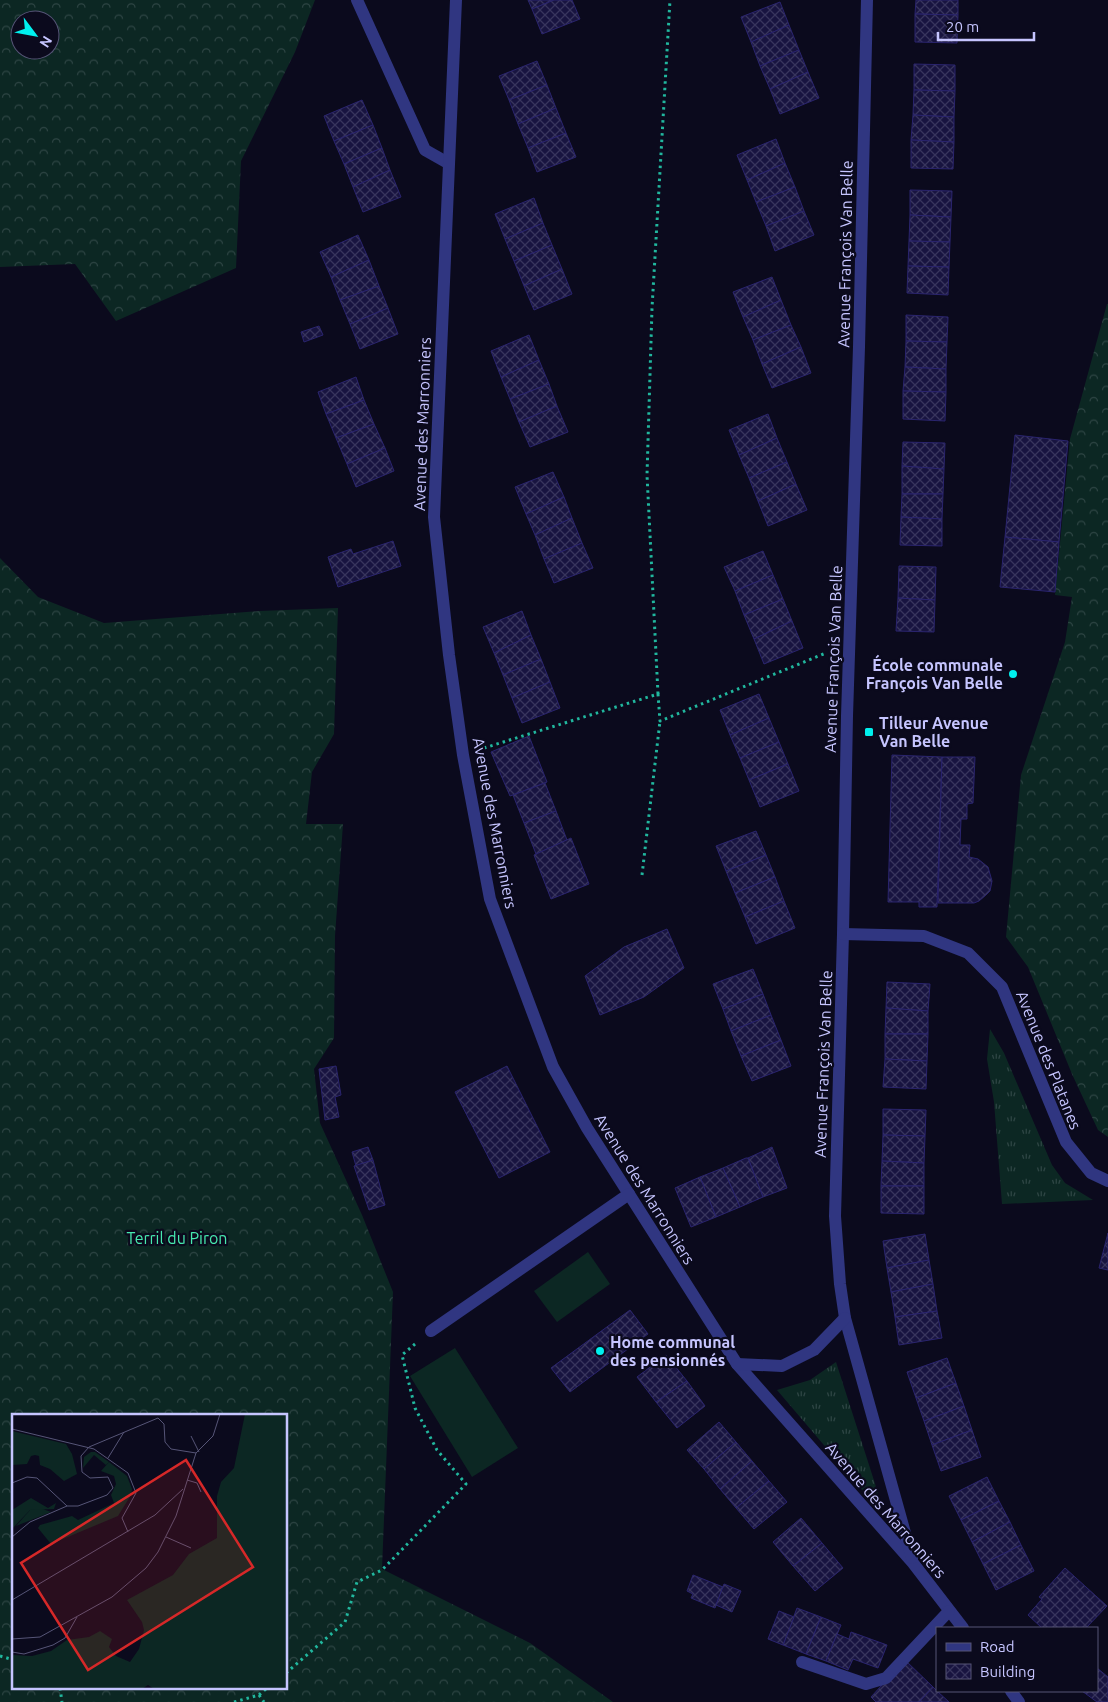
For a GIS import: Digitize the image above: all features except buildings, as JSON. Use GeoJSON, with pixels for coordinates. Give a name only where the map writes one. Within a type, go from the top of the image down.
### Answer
{"type":"FeatureCollection","features":[{"type":"Feature","properties":{"kind":"street"},"geometry":{"type":"LineString","coordinates":[[357,0],[425,150],[448,163]]}},
{"type":"Feature","properties":{"kind":"street","name":"Avenue des Marronniers"},"geometry":{"type":"LineString","coordinates":[[456,0],[434,517],[463,755],[490,899],[553,1067],[587,1128],[737,1364],[913,1563],[962,1627]]}},
{"type":"Feature","properties":{"kind":"street","name":"Avenue François Van Belle"},"geometry":{"type":"LineString","coordinates":[[867,0],[835,1216],[840,1284],[845,1318],[913,1563]]}},
{"type":"Feature","properties":{"kind":"street","name":"Avenue des Platanes"},"geometry":{"type":"LineString","coordinates":[[843,934],[924,936],[968,953],[1002,987],[1066,1142],[1092,1173],[1108,1181]]}},
{"type":"Feature","properties":{"kind":"street"},"geometry":{"type":"LineString","coordinates":[[431,1331],[629,1194]]}},
{"type":"Feature","properties":{"kind":"street"},"geometry":{"type":"LineString","coordinates":[[737,1364],[782,1366],[814,1350],[845,1318]]}},
{"type":"Feature","properties":{"kind":"street"},"geometry":{"type":"LineString","coordinates":[[802,1662],[866,1684],[886,1678],[949,1611]]}},
{"type":"Feature","properties":{"kind":"path"},"geometry":{"type":"LineString","coordinates":[[642,876],[660,721],[647,475],[652,308],[670,0]]}},
{"type":"Feature","properties":{"kind":"path"},"geometry":{"type":"LineString","coordinates":[[660,721],[849,643]]}},
{"type":"Feature","properties":{"kind":"path"},"geometry":{"type":"LineString","coordinates":[[463,755],[658,694]]}},
{"type":"Feature","properties":{"kind":"path"},"geometry":{"type":"LineString","coordinates":[[288,1671],[345,1622],[357,1582],[382,1570],[466,1484],[437,1450],[415,1408],[402,1355],[431,1331]]}},
{"type":"Feature","properties":{"kind":"path"},"geometry":{"type":"LineString","coordinates":[[234,1702],[259,1695],[265,1690]]}},
{"type":"Feature","properties":{"kind":"path"},"geometry":{"type":"LineString","coordinates":[[259,1695],[264,1702]]}},
{"type":"Feature","properties":{"kind":"green space"},"geometry":{"type":"Polygon","coordinates":[[[0,0],[315,0],[295,52],[241,161],[236,268],[116,321],[75,264],[0,267],[0,0]]]}},
{"type":"Feature","properties":{"kind":"green space"},"geometry":{"type":"Polygon","coordinates":[[[1107,304],[1108,1137],[1098,1130],[1072,1074],[1028,967],[1006,937],[1021,775],[1065,642],[1072,597],[1055,595],[1070,439],[1107,304]]]}},
{"type":"Feature","properties":{"kind":"green space","name":"Terril du Piron"},"geometry":{"type":"Polygon","coordinates":[[[0,558],[38,597],[104,623],[259,611],[338,608],[334,734],[312,772],[306,824],[343,824],[335,936],[334,1038],[314,1069],[320,1123],[362,1215],[393,1292],[382,1569],[530,1643],[613,1702],[0,1702],[0,558]]]}},
{"type":"Feature","properties":{"kind":"green space"},"geometry":{"type":"Polygon","coordinates":[[[990,1029],[1004,1053],[1052,1165],[1065,1183],[1093,1200],[1002,1204],[994,1102],[987,1059],[990,1029]]]}},
{"type":"Feature","properties":{"kind":"green space"},"geometry":{"type":"Polygon","coordinates":[[[588,1252],[610,1284],[557,1322],[534,1291],[588,1252]]]}},
{"type":"Feature","properties":{"kind":"green space"},"geometry":{"type":"Polygon","coordinates":[[[455,1348],[518,1448],[472,1477],[410,1376],[455,1348]]]}},
{"type":"Feature","properties":{"kind":"green space"},"geometry":{"type":"Polygon","coordinates":[[[836,1362],[878,1493],[869,1498],[777,1390],[810,1380],[836,1362]]]}},
{"type":"Feature","properties":{"kind":"place","name":"École communale François Van Belle"},"geometry":{"type":"Point","coordinates":[1013,674]}},
{"type":"Feature","properties":{"kind":"place","name":"Tilleur Avenue Van Belle"},"geometry":{"type":"Point","coordinates":[869,732]}},
{"type":"Feature","properties":{"kind":"place","name":"Home communal des pensionnés"},"geometry":{"type":"Point","coordinates":[600,1351]}}]}
